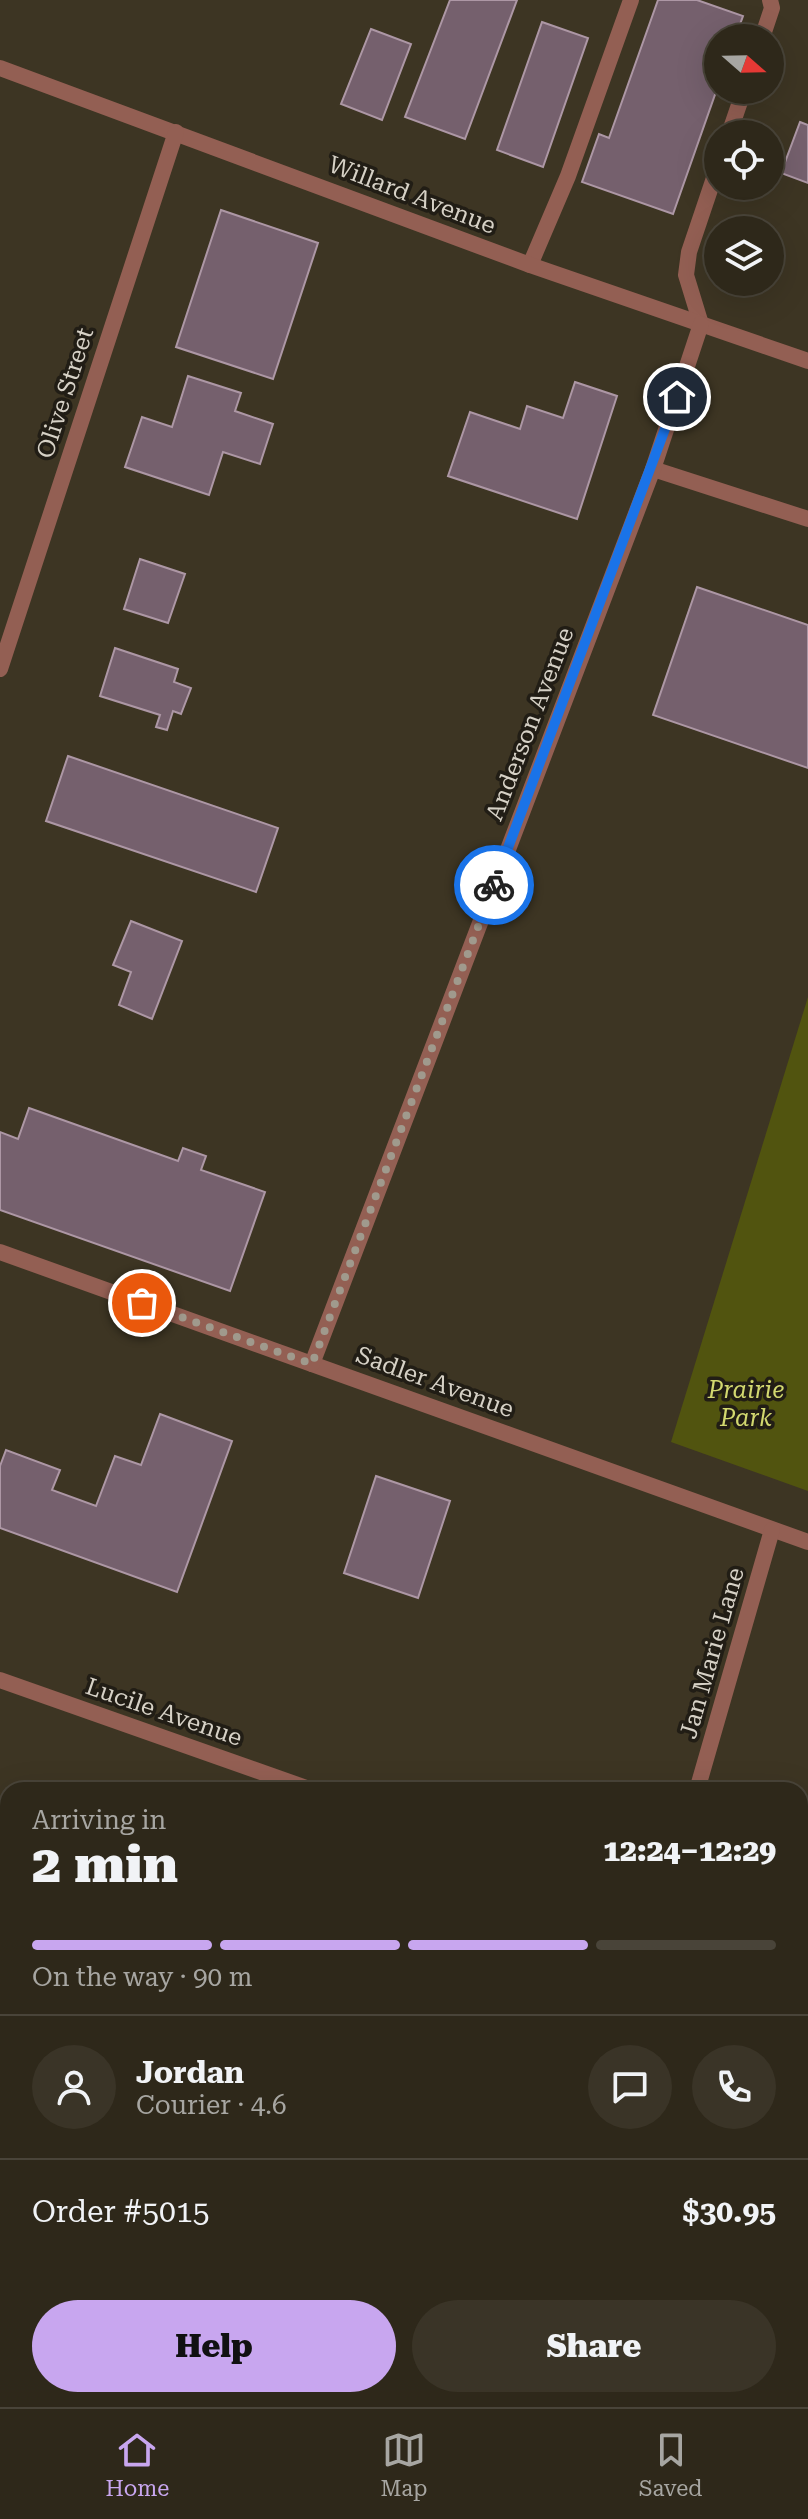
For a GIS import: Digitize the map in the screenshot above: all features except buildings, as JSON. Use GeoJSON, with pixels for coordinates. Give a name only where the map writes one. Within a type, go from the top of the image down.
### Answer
{"type":"FeatureCollection","features":[{"type":"Feature","properties":{"kind":"street"},"geometry":{"type":"LineString","coordinates":[[530,265],[568,176],[631,0]]}},
{"type":"Feature","properties":{"kind":"street"},"geometry":{"type":"LineString","coordinates":[[767,24],[772,8],[770,0]]}},
{"type":"Feature","properties":{"kind":"street","name":"Willard Avenue"},"geometry":{"type":"LineString","coordinates":[[0,68],[530,265],[808,361]]}},
{"type":"Feature","properties":{"kind":"street","name":"Olive Street"},"geometry":{"type":"LineString","coordinates":[[0,669],[176,132]]}},
{"type":"Feature","properties":{"kind":"street"},"geometry":{"type":"LineString","coordinates":[[701,324],[686,275],[689,252],[707,200]]}},
{"type":"Feature","properties":{"kind":"street","name":"Anderson Avenue"},"geometry":{"type":"LineString","coordinates":[[312,1364],[653,469],[701,324]]}},
{"type":"Feature","properties":{"kind":"street"},"geometry":{"type":"LineString","coordinates":[[653,469],[808,519]]}},
{"type":"Feature","properties":{"kind":"street","name":"Sadler Avenue"},"geometry":{"type":"LineString","coordinates":[[0,1252],[808,1542]]}},
{"type":"Feature","properties":{"kind":"street","name":"Jan Marie Lane"},"geometry":{"type":"LineString","coordinates":[[699,1782],[772,1530]]}},
{"type":"Feature","properties":{"kind":"street","name":"Lucile Avenue"},"geometry":{"type":"LineString","coordinates":[[0,1680],[289,1782]]}},
{"type":"Feature","properties":{"kind":"green space","name":"Prairie Park"},"geometry":{"type":"Polygon","coordinates":[[[808,997],[808,1491],[671,1442],[808,997]]]}},
{"type":"Feature","properties":{"kind":"way so far"},"geometry":{"type":"LineString","coordinates":[[142,1303],[312,1364],[494,885]]}},
{"type":"Feature","properties":{"kind":"route"},"geometry":{"type":"LineString","coordinates":[[494,885],[653,469],[677,397]]}}]}
